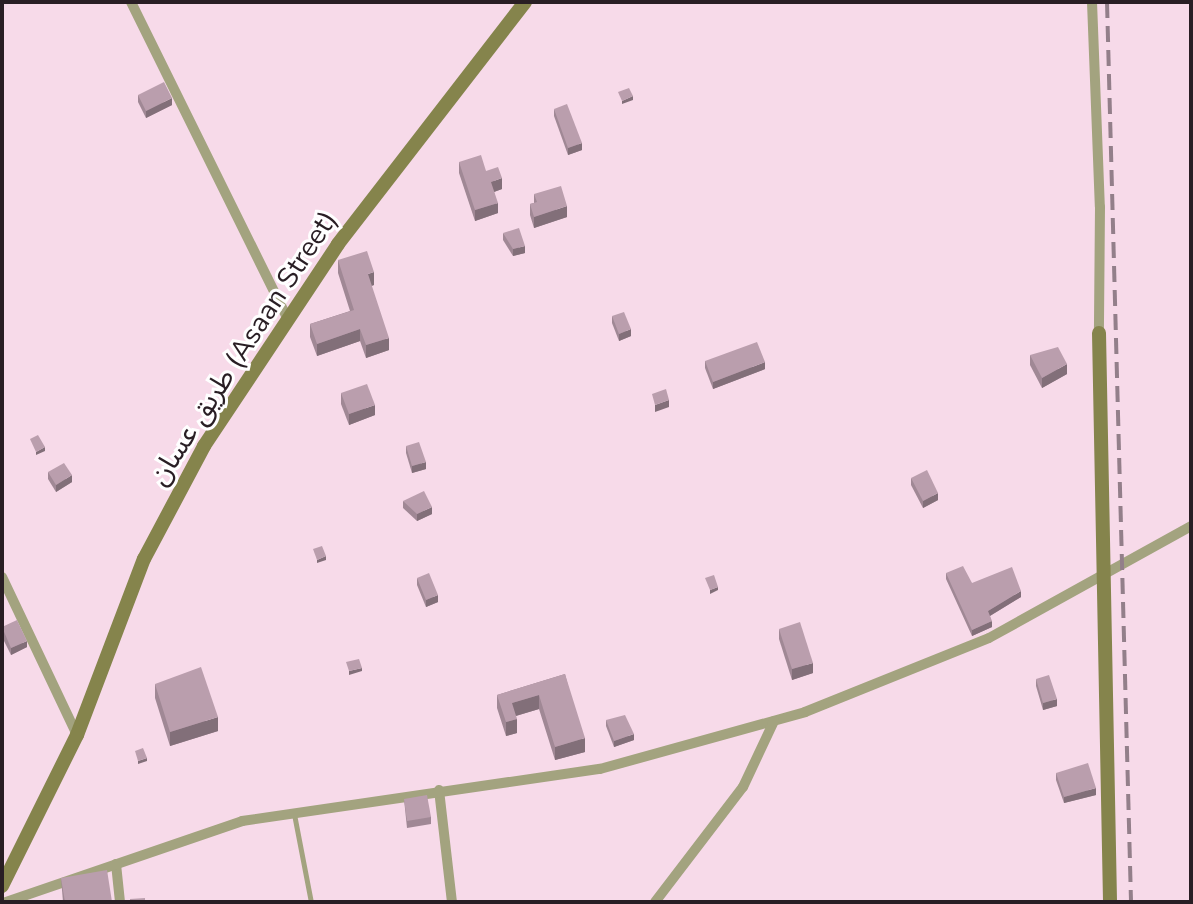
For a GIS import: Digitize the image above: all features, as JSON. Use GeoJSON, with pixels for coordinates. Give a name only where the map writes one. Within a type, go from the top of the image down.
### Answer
{"type":"FeatureCollection","features":[{"type":"Feature","properties":{"kind":"street"},"geometry":{"type":"LineString","coordinates":[[131,2],[287,318]]}},
{"type":"Feature","properties":{"kind":"street","name":"طريق عسان (Asaan Street)"},"geometry":{"type":"LineString","coordinates":[[2,886],[77,735],[166,514],[287,318],[525,2]]}},
{"type":"Feature","properties":{"kind":"street"},"geometry":{"type":"LineString","coordinates":[[1092,2],[1100,207],[1101,575],[1110,902]]}},
{"type":"Feature","properties":{"kind":"street"},"geometry":{"type":"LineString","coordinates":[[6,902],[242,821],[600,769],[774,721],[989,638],[1191,526]]}},
{"type":"Feature","properties":{"kind":"street"},"geometry":{"type":"LineString","coordinates":[[2,577],[77,735]]}},
{"type":"Feature","properties":{"kind":"street"},"geometry":{"type":"LineString","coordinates":[[655,902],[743,787],[774,721]]}},
{"type":"Feature","properties":{"kind":"street"},"geometry":{"type":"LineString","coordinates":[[439,790],[452,902]]}},
{"type":"Feature","properties":{"kind":"street"},"geometry":{"type":"LineString","coordinates":[[116,864],[120,902]]}},
{"type":"Feature","properties":{"kind":"lane"},"geometry":{"type":"LineString","coordinates":[[294,813],[311,902]]}},
{"type":"Feature","properties":{"kind":"building"},"geometry":{"type":"Polygon","coordinates":[[[164,82],[172,98],[146,111],[138,95],[164,82]]]}},
{"type":"Feature","properties":{"kind":"building"},"geometry":{"type":"Polygon","coordinates":[[[629,88],[633,96],[622,101],[618,92],[629,88]]]}},
{"type":"Feature","properties":{"kind":"building"},"geometry":{"type":"Polygon","coordinates":[[[567,104],[582,143],[568,148],[554,109],[567,104]]]}},
{"type":"Feature","properties":{"kind":"building"},"geometry":{"type":"Polygon","coordinates":[[[481,155],[486,171],[498,167],[502,178],[491,182],[498,203],[475,210],[459,162],[481,155]]]}},
{"type":"Feature","properties":{"kind":"building"},"geometry":{"type":"Polygon","coordinates":[[[561,186],[567,206],[534,217],[530,204],[537,202],[534,194],[561,186]]]}},
{"type":"Feature","properties":{"kind":"building"},"geometry":{"type":"Polygon","coordinates":[[[519,228],[525,246],[513,249],[503,233],[519,228]]]}},
{"type":"Feature","properties":{"kind":"building"},"geometry":{"type":"Polygon","coordinates":[[[367,251],[374,272],[368,274],[389,338],[366,345],[360,329],[317,344],[310,324],[354,310],[338,260],[367,251]]]}},
{"type":"Feature","properties":{"kind":"building"},"geometry":{"type":"Polygon","coordinates":[[[624,312],[631,329],[619,334],[612,316],[624,312]]]}},
{"type":"Feature","properties":{"kind":"building"},"geometry":{"type":"Polygon","coordinates":[[[757,342],[765,362],[713,382],[705,361],[757,342]]]}},
{"type":"Feature","properties":{"kind":"building"},"geometry":{"type":"Polygon","coordinates":[[[1058,347],[1067,364],[1042,378],[1030,355],[1058,347]]]}},
{"type":"Feature","properties":{"kind":"building"},"geometry":{"type":"Polygon","coordinates":[[[367,384],[375,405],[349,414],[341,393],[367,384]]]}},
{"type":"Feature","properties":{"kind":"building"},"geometry":{"type":"Polygon","coordinates":[[[666,389],[669,400],[655,405],[652,394],[666,389]]]}},
{"type":"Feature","properties":{"kind":"building"},"geometry":{"type":"Polygon","coordinates":[[[38,435],[45,447],[36,452],[30,439],[38,435]]]}},
{"type":"Feature","properties":{"kind":"building"},"geometry":{"type":"Polygon","coordinates":[[[419,442],[426,462],[412,466],[406,446],[419,442]]]}},
{"type":"Feature","properties":{"kind":"building"},"geometry":{"type":"Polygon","coordinates":[[[64,463],[72,475],[56,485],[48,472],[64,463]]]}},
{"type":"Feature","properties":{"kind":"building"},"geometry":{"type":"Polygon","coordinates":[[[927,470],[938,493],[923,501],[911,478],[927,470]]]}},
{"type":"Feature","properties":{"kind":"building"},"geometry":{"type":"Polygon","coordinates":[[[424,491],[432,507],[417,514],[403,501],[424,491]]]}},
{"type":"Feature","properties":{"kind":"building"},"geometry":{"type":"Polygon","coordinates":[[[322,546],[326,556],[317,560],[313,549],[322,546]]]}},
{"type":"Feature","properties":{"kind":"building"},"geometry":{"type":"Polygon","coordinates":[[[963,566],[972,583],[1012,567],[1021,591],[988,611],[992,621],[972,630],[946,573],[963,566]]]}},
{"type":"Feature","properties":{"kind":"building"},"geometry":{"type":"Polygon","coordinates":[[[429,573],[438,595],[426,600],[417,578],[429,573]]]}},
{"type":"Feature","properties":{"kind":"building"},"geometry":{"type":"Polygon","coordinates":[[[714,575],[718,587],[710,590],[705,578],[714,575]]]}},
{"type":"Feature","properties":{"kind":"building"},"geometry":{"type":"Polygon","coordinates":[[[17,620],[27,641],[11,648],[2,627],[17,620]]]}},
{"type":"Feature","properties":{"kind":"building"},"geometry":{"type":"Polygon","coordinates":[[[800,622],[813,663],[792,669],[779,629],[800,622]]]}},
{"type":"Feature","properties":{"kind":"building"},"geometry":{"type":"Polygon","coordinates":[[[359,659],[362,668],[349,671],[346,662],[359,659]]]}},
{"type":"Feature","properties":{"kind":"building"},"geometry":{"type":"Polygon","coordinates":[[[201,667],[218,717],[170,732],[155,684],[201,667]]]}},
{"type":"Feature","properties":{"kind":"building"},"geometry":{"type":"Polygon","coordinates":[[[565,674],[585,738],[555,747],[539,695],[512,703],[517,719],[506,722],[497,695],[565,674]]]}},
{"type":"Feature","properties":{"kind":"building"},"geometry":{"type":"Polygon","coordinates":[[[1049,675],[1057,699],[1043,703],[1036,679],[1049,675]]]}},
{"type":"Feature","properties":{"kind":"building"},"geometry":{"type":"Polygon","coordinates":[[[625,715],[634,734],[614,741],[606,720],[625,715]]]}},
{"type":"Feature","properties":{"kind":"building"},"geometry":{"type":"Polygon","coordinates":[[[143,748],[147,758],[138,761],[135,751],[143,748]]]}},
{"type":"Feature","properties":{"kind":"building"},"geometry":{"type":"Polygon","coordinates":[[[1088,763],[1096,788],[1064,797],[1056,773],[1088,763]]]}},
{"type":"Feature","properties":{"kind":"building"},"geometry":{"type":"Polygon","coordinates":[[[427,795],[431,817],[407,821],[404,799],[427,795]]]}},
{"type":"Feature","properties":{"kind":"building"},"geometry":{"type":"Polygon","coordinates":[[[107,870],[112,902],[65,902],[61,878],[107,870]]]}},
{"type":"Feature","properties":{"kind":"building"},"geometry":{"type":"Polygon","coordinates":[[[145,898],[145,902],[130,902],[130,899],[145,898]]]}},
{"type":"Feature","properties":{"kind":"railway"},"geometry":{"type":"LineString","coordinates":[[1107,2],[1131,902]]}}]}
